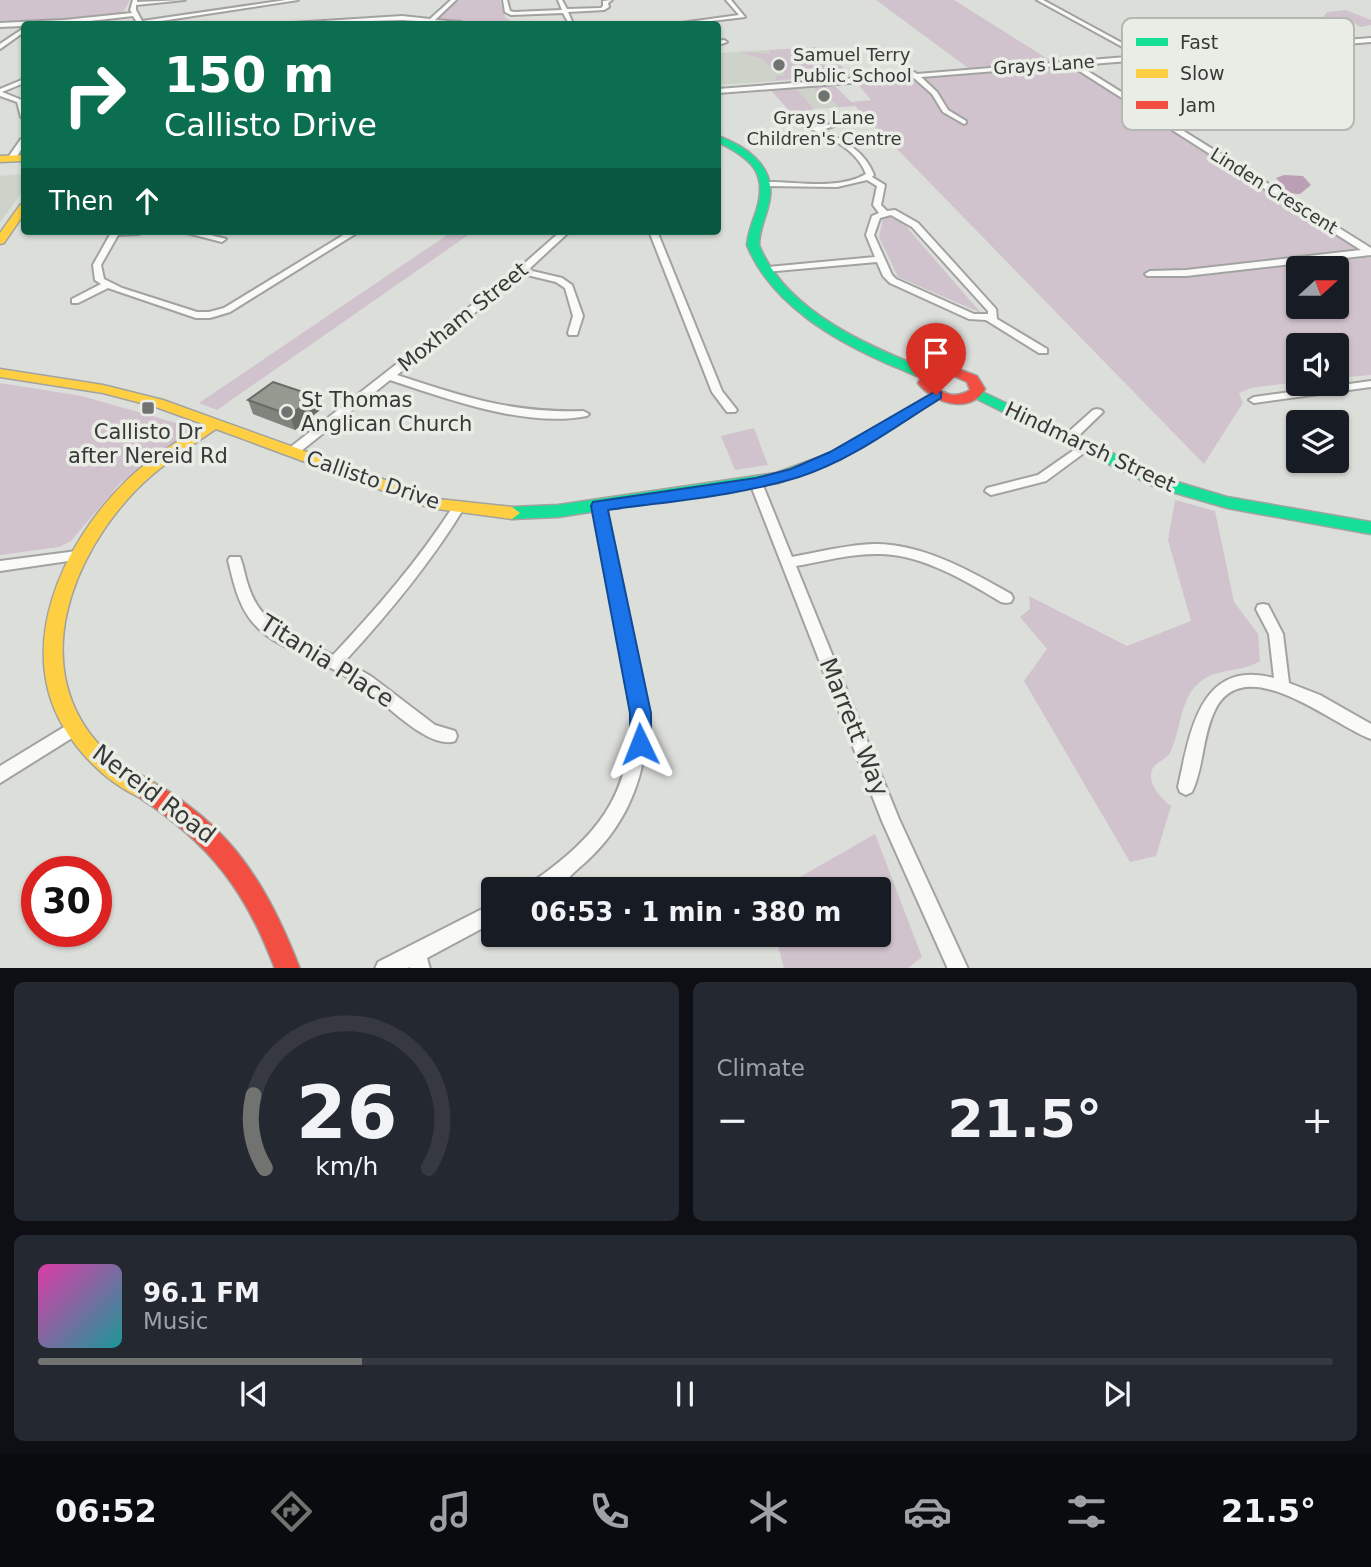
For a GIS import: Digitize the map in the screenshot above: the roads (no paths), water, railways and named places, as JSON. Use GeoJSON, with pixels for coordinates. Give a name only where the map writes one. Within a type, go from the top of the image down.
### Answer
{"type":"FeatureCollection","features":[{"type":"Feature","properties":{"kind":"street"},"geometry":{"type":"LineString","coordinates":[[138,21],[134,2],[183,0]]}},
{"type":"Feature","properties":{"kind":"street"},"geometry":{"type":"LineString","coordinates":[[160,21],[296,0]]}},
{"type":"Feature","properties":{"kind":"street"},"geometry":{"type":"LineString","coordinates":[[331,0],[358,0]]}},
{"type":"Feature","properties":{"kind":"street"},"geometry":{"type":"LineString","coordinates":[[432,20],[454,0]]}},
{"type":"Feature","properties":{"kind":"street"},"geometry":{"type":"LineString","coordinates":[[505,0],[508,12],[517,14],[604,9],[607,7],[605,2],[610,0]]}},
{"type":"Feature","properties":{"kind":"street"},"geometry":{"type":"LineString","coordinates":[[560,0],[570,21]]}},
{"type":"Feature","properties":{"kind":"street"},"geometry":{"type":"LineString","coordinates":[[702,21],[743,16],[728,0]]}},
{"type":"Feature","properties":{"kind":"street"},"geometry":{"type":"LineString","coordinates":[[1039,0],[1122,45]]}},
{"type":"Feature","properties":{"kind":"street"},"geometry":{"type":"LineString","coordinates":[[64,21],[135,14]]}},
{"type":"Feature","properties":{"kind":"street"},"geometry":{"type":"LineString","coordinates":[[334,21],[387,18],[439,21]]}},
{"type":"Feature","properties":{"kind":"street"},"geometry":{"type":"LineString","coordinates":[[0,25],[21,24]]}},
{"type":"Feature","properties":{"kind":"street"},"geometry":{"type":"LineString","coordinates":[[0,47],[21,32]]}},
{"type":"Feature","properties":{"kind":"street","name":"Grays Lane"},"geometry":{"type":"LineString","coordinates":[[721,91],[1122,59]]}},
{"type":"Feature","properties":{"kind":"street","name":"Linden Crescent"},"geometry":{"type":"LineString","coordinates":[[1071,62],[1122,94]]}},
{"type":"Feature","properties":{"kind":"street"},"geometry":{"type":"LineString","coordinates":[[914,74],[931,88],[945,111],[964,122]]}},
{"type":"Feature","properties":{"kind":"street"},"geometry":{"type":"LineString","coordinates":[[0,93],[21,83]]}},
{"type":"Feature","properties":{"kind":"street"},"geometry":{"type":"LineString","coordinates":[[0,93],[20,101],[21,105]]}},
{"type":"Feature","properties":{"kind":"street"},"geometry":{"type":"LineString","coordinates":[[781,115],[852,150],[870,171],[868,178]]}},
{"type":"Feature","properties":{"kind":"street"},"geometry":{"type":"LineString","coordinates":[[815,130],[836,124]]}},
{"type":"Feature","properties":{"kind":"street","name":"Linden Crescent"},"geometry":{"type":"LineString","coordinates":[[1179,130],[1370,251]]}},
{"type":"Feature","properties":{"kind":"street"},"geometry":{"type":"LineString","coordinates":[[721,141],[755,160],[765,173],[769,184],[752,241],[755,253],[795,305],[824,328],[862,349],[929,375],[926,387],[936,395],[954,400],[976,393]]}},
{"type":"Feature","properties":{"kind":"street"},"geometry":{"type":"LineString","coordinates":[[769,184],[848,184],[868,178],[881,185],[877,205],[884,213]]}},
{"type":"Feature","properties":{"kind":"street"},"geometry":{"type":"LineString","coordinates":[[0,241],[21,211]]}},
{"type":"Feature","properties":{"kind":"street"},"geometry":{"type":"LineString","coordinates":[[990,319],[994,316],[993,311],[915,225],[900,214],[884,213],[876,216],[870,233],[888,276],[899,284],[972,317],[990,319],[1043,351]]}},
{"type":"Feature","properties":{"kind":"street"},"geometry":{"type":"LineString","coordinates":[[113,235],[96,268],[100,280],[107,285],[196,315],[227,310],[349,235]]}},
{"type":"Feature","properties":{"kind":"street"},"geometry":{"type":"LineString","coordinates":[[202,235],[222,239]]}},
{"type":"Feature","properties":{"kind":"street","name":"Moxham Street"},"geometry":{"type":"LineString","coordinates":[[292,452],[521,271],[562,235]]}},
{"type":"Feature","properties":{"kind":"street"},"geometry":{"type":"LineString","coordinates":[[655,235],[716,391],[731,410]]}},
{"type":"Feature","properties":{"kind":"street"},"geometry":{"type":"LineString","coordinates":[[1150,274],[1186,274],[1370,251]]}},
{"type":"Feature","properties":{"kind":"street"},"geometry":{"type":"LineString","coordinates":[[768,270],[879,259]]}},
{"type":"Feature","properties":{"kind":"street"},"geometry":{"type":"LineString","coordinates":[[521,271],[559,280],[569,287],[578,317],[573,333]]}},
{"type":"Feature","properties":{"kind":"street"},"geometry":{"type":"LineString","coordinates":[[75,301],[107,285]]}},
{"type":"Feature","properties":{"kind":"street","name":"Hindmarsh Street"},"geometry":{"type":"LineString","coordinates":[[929,375],[942,370],[966,375],[976,384],[976,393],[1145,477],[1198,495],[1371,528]]}},
{"type":"Feature","properties":{"kind":"street","name":"Callisto Drive"},"geometry":{"type":"LineString","coordinates":[[0,373],[126,394],[417,498],[458,508],[525,513],[599,506],[756,483],[796,472],[836,456],[936,395]]}},
{"type":"Feature","properties":{"kind":"street"},"geometry":{"type":"LineString","coordinates":[[390,376],[507,413],[538,416],[583,414]]}},
{"type":"Feature","properties":{"kind":"street"},"geometry":{"type":"LineString","coordinates":[[1254,400],[1371,384]]}},
{"type":"Feature","properties":{"kind":"street"},"geometry":{"type":"LineString","coordinates":[[1068,439],[1097,412]]}},
{"type":"Feature","properties":{"kind":"street","name":"Nereid Road"},"geometry":{"type":"LineString","coordinates":[[215,424],[129,488],[103,518],[77,556],[58,604],[51,649],[60,702],[74,728],[108,765],[171,804],[219,842],[242,870],[261,901],[288,968]]}},
{"type":"Feature","properties":{"kind":"street"},"geometry":{"type":"LineString","coordinates":[[991,491],[1042,478],[1084,447]]}},
{"type":"Feature","properties":{"kind":"street","name":"Marrett Way"},"geometry":{"type":"LineString","coordinates":[[756,483],[891,821],[958,968]]}},
{"type":"Feature","properties":{"kind":"street"},"geometry":{"type":"LineString","coordinates":[[554,877],[580,858],[608,825],[630,785],[639,752],[640,713],[599,506]]}},
{"type":"Feature","properties":{"kind":"street"},"geometry":{"type":"LineString","coordinates":[[335,662],[411,579],[458,508]]}},
{"type":"Feature","properties":{"kind":"street"},"geometry":{"type":"LineString","coordinates":[[787,563],[870,550],[894,550],[979,581],[1006,598]]}},
{"type":"Feature","properties":{"kind":"street"},"geometry":{"type":"LineString","coordinates":[[0,566],[77,556]]}},
{"type":"Feature","properties":{"kind":"street","name":"Titania Place"},"geometry":{"type":"LineString","coordinates":[[235,560],[242,594],[250,612],[262,625],[279,637],[335,662],[430,730],[449,736]]}},
{"type":"Feature","properties":{"kind":"street"},"geometry":{"type":"LineString","coordinates":[[1263,609],[1276,634],[1282,685]]}},
{"type":"Feature","properties":{"kind":"street"},"geometry":{"type":"LineString","coordinates":[[1186,787],[1208,708],[1216,695],[1227,687],[1243,683],[1282,685],[1307,695],[1371,732]]}},
{"type":"Feature","properties":{"kind":"street"},"geometry":{"type":"LineString","coordinates":[[0,775],[74,728]]}},
{"type":"Feature","properties":{"kind":"street"},"geometry":{"type":"LineString","coordinates":[[385,968],[418,961],[481,920]]}},
{"type":"Feature","properties":{"kind":"place","name":"Samuel Terry Public School"},"geometry":{"type":"Point","coordinates":[779,65]}},
{"type":"Feature","properties":{"kind":"place","name":"Grays Lane Children's Centre"},"geometry":{"type":"Point","coordinates":[824,96]}},
{"type":"Feature","properties":{"kind":"place","name":"Callisto Dr after Nereid Rd"},"geometry":{"type":"Point","coordinates":[148,408]}},
{"type":"Feature","properties":{"kind":"place","name":"St Thomas Anglican Church"},"geometry":{"type":"Point","coordinates":[287,412]}}]}
